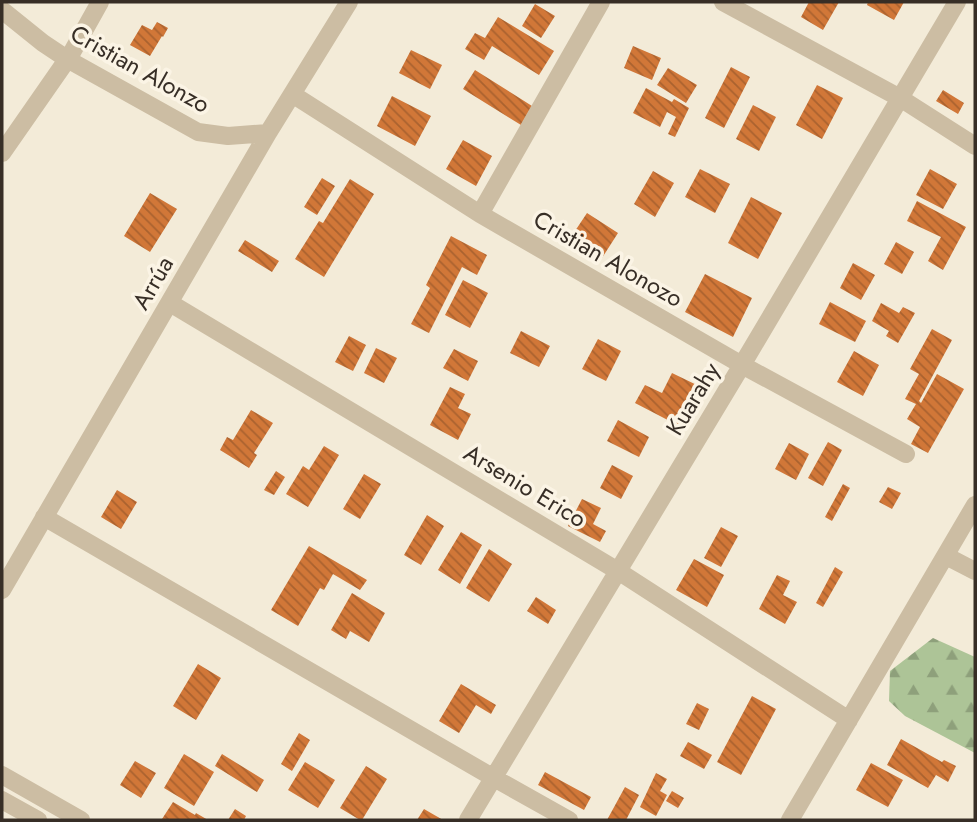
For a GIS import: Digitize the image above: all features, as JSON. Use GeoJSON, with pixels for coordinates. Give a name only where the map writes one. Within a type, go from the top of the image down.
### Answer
{"type":"FeatureCollection","features":[{"type":"Feature","properties":{"kind":"street"},"geometry":{"type":"LineString","coordinates":[[2,153],[67,59],[100,2]]}},
{"type":"Feature","properties":{"kind":"street","name":"Arrúa"},"geometry":{"type":"LineString","coordinates":[[2,590],[268,133],[349,2]]}},
{"type":"Feature","properties":{"kind":"street"},"geometry":{"type":"LineString","coordinates":[[480,214],[601,2]]}},
{"type":"Feature","properties":{"kind":"street"},"geometry":{"type":"LineString","coordinates":[[723,2],[900,98],[975,146]]}},
{"type":"Feature","properties":{"kind":"street","name":"Kuarahy"},"geometry":{"type":"LineString","coordinates":[[468,820],[743,365],[957,2]]}},
{"type":"Feature","properties":{"kind":"street","name":"Cristian Alonzo"},"geometry":{"type":"LineString","coordinates":[[2,10],[67,59],[198,132],[228,136],[268,133]]}},
{"type":"Feature","properties":{"kind":"street","name":"Cristian Alonozo"},"geometry":{"type":"LineString","coordinates":[[292,94],[480,214],[743,365],[906,454]]}},
{"type":"Feature","properties":{"kind":"street","name":"Arsenio Erico"},"geometry":{"type":"LineString","coordinates":[[170,303],[618,571],[849,720]]}},
{"type":"Feature","properties":{"kind":"street"},"geometry":{"type":"LineString","coordinates":[[790,820],[975,505]]}},
{"type":"Feature","properties":{"kind":"street"},"geometry":{"type":"LineString","coordinates":[[44,517],[569,820]]}},
{"type":"Feature","properties":{"kind":"street"},"geometry":{"type":"LineString","coordinates":[[946,556],[975,571]]}},
{"type":"Feature","properties":{"kind":"street"},"geometry":{"type":"LineString","coordinates":[[2,775],[81,820]]}},
{"type":"Feature","properties":{"kind":"street"},"geometry":{"type":"LineString","coordinates":[[2,800],[38,820]]}},
{"type":"Feature","properties":{"kind":"green space"},"geometry":{"type":"Polygon","coordinates":[[[933,638],[975,657],[975,753],[905,716],[889,701],[890,671],[933,638]]]}},
{"type":"Feature","properties":{"kind":"building"},"geometry":{"type":"Polygon","coordinates":[[[809,2],[839,2],[823,30],[801,17],[809,2]]]}},
{"type":"Feature","properties":{"kind":"building"},"geometry":{"type":"Polygon","coordinates":[[[868,2],[904,2],[894,20],[867,5],[868,2]]]}},
{"type":"Feature","properties":{"kind":"building"},"geometry":{"type":"Polygon","coordinates":[[[535,4],[555,16],[541,38],[522,26],[535,4]]]}},
{"type":"Feature","properties":{"kind":"building"},"geometry":{"type":"Polygon","coordinates":[[[498,17],[554,51],[539,75],[492,46],[484,60],[465,49],[475,33],[485,38],[498,17]]]}},
{"type":"Feature","properties":{"kind":"building"},"geometry":{"type":"Polygon","coordinates":[[[157,22],[168,28],[150,56],[130,45],[142,25],[152,30],[157,22]]]}},
{"type":"Feature","properties":{"kind":"building"},"geometry":{"type":"Polygon","coordinates":[[[633,46],[661,58],[652,80],[624,68],[633,46]]]}},
{"type":"Feature","properties":{"kind":"building"},"geometry":{"type":"Polygon","coordinates":[[[411,50],[442,65],[430,89],[399,73],[411,50]]]}},
{"type":"Feature","properties":{"kind":"building"},"geometry":{"type":"Polygon","coordinates":[[[731,67],[750,77],[724,128],[705,118],[731,67]]]}},
{"type":"Feature","properties":{"kind":"building"},"geometry":{"type":"Polygon","coordinates":[[[668,68],[697,85],[686,103],[657,85],[668,68]]]}},
{"type":"Feature","properties":{"kind":"building"},"geometry":{"type":"Polygon","coordinates":[[[475,70],[532,106],[521,125],[463,89],[475,70]]]}},
{"type":"Feature","properties":{"kind":"building"},"geometry":{"type":"Polygon","coordinates":[[[817,85],[843,98],[822,139],[796,125],[817,85]]]}},
{"type":"Feature","properties":{"kind":"building"},"geometry":{"type":"Polygon","coordinates":[[[646,88],[689,108],[675,137],[668,134],[676,117],[667,112],[660,127],[633,113],[646,88]]]}},
{"type":"Feature","properties":{"kind":"building"},"geometry":{"type":"Polygon","coordinates":[[[943,90],[964,103],[958,114],[936,101],[943,90]]]}},
{"type":"Feature","properties":{"kind":"building"},"geometry":{"type":"Polygon","coordinates":[[[392,96],[431,116],[415,146],[377,126],[392,96]]]}},
{"type":"Feature","properties":{"kind":"building"},"geometry":{"type":"Polygon","coordinates":[[[753,105],[776,117],[759,151],[736,139],[753,105]]]}},
{"type":"Feature","properties":{"kind":"building"},"geometry":{"type":"Polygon","coordinates":[[[463,140],[492,156],[476,186],[446,169],[463,140]]]}},
{"type":"Feature","properties":{"kind":"building"},"geometry":{"type":"Polygon","coordinates":[[[700,169],[730,184],[715,213],[685,197],[700,169]]]}},
{"type":"Feature","properties":{"kind":"building"},"geometry":{"type":"Polygon","coordinates":[[[930,169],[957,184],[943,209],[916,195],[930,169]]]}},
{"type":"Feature","properties":{"kind":"building"},"geometry":{"type":"Polygon","coordinates":[[[653,171],[674,183],[655,217],[634,204],[653,171]]]}},
{"type":"Feature","properties":{"kind":"building"},"geometry":{"type":"Polygon","coordinates":[[[322,178],[335,186],[317,215],[304,207],[322,178]]]}},
{"type":"Feature","properties":{"kind":"building"},"geometry":{"type":"Polygon","coordinates":[[[350,179],[374,194],[324,277],[295,259],[319,221],[323,223],[350,179]]]}},
{"type":"Feature","properties":{"kind":"building"},"geometry":{"type":"Polygon","coordinates":[[[150,193],[177,209],[150,252],[124,236],[150,193]]]}},
{"type":"Feature","properties":{"kind":"building"},"geometry":{"type":"Polygon","coordinates":[[[751,197],[782,213],[758,259],[728,243],[751,197]]]}},
{"type":"Feature","properties":{"kind":"building"},"geometry":{"type":"Polygon","coordinates":[[[917,201],[966,227],[943,270],[928,261],[941,237],[907,221],[917,201]]]}},
{"type":"Feature","properties":{"kind":"building"},"geometry":{"type":"Polygon","coordinates":[[[587,213],[618,233],[602,258],[571,237],[587,213]]]}},
{"type":"Feature","properties":{"kind":"building"},"geometry":{"type":"Polygon","coordinates":[[[451,236],[487,255],[477,275],[462,267],[429,333],[411,324],[430,288],[426,285],[451,236]]]}},
{"type":"Feature","properties":{"kind":"building"},"geometry":{"type":"Polygon","coordinates":[[[245,240],[279,261],[272,272],[238,251],[245,240]]]}},
{"type":"Feature","properties":{"kind":"building"},"geometry":{"type":"Polygon","coordinates":[[[896,242],[914,252],[902,274],[884,264],[896,242]]]}},
{"type":"Feature","properties":{"kind":"building"},"geometry":{"type":"Polygon","coordinates":[[[853,263],[875,275],[861,300],[840,288],[853,263]]]}},
{"type":"Feature","properties":{"kind":"building"},"geometry":{"type":"Polygon","coordinates":[[[705,274],[752,298],[733,337],[685,312],[705,274]]]}},
{"type":"Feature","properties":{"kind":"building"},"geometry":{"type":"Polygon","coordinates":[[[463,280],[488,293],[470,328],[445,315],[463,280]]]}},
{"type":"Feature","properties":{"kind":"building"},"geometry":{"type":"Polygon","coordinates":[[[830,302],[866,321],[855,342],[819,324],[830,302]]]}},
{"type":"Feature","properties":{"kind":"building"},"geometry":{"type":"Polygon","coordinates":[[[881,303],[899,313],[903,307],[915,313],[898,343],[886,336],[889,331],[872,321],[881,303]]]}},
{"type":"Feature","properties":{"kind":"building"},"geometry":{"type":"Polygon","coordinates":[[[932,329],[952,340],[919,401],[921,403],[937,374],[964,389],[928,453],[911,444],[920,427],[907,419],[916,404],[905,399],[919,374],[910,369],[932,329]]]}},
{"type":"Feature","properties":{"kind":"building"},"geometry":{"type":"Polygon","coordinates":[[[521,331],[550,346],[539,367],[510,353],[521,331]]]}},
{"type":"Feature","properties":{"kind":"building"},"geometry":{"type":"Polygon","coordinates":[[[349,336],[366,345],[353,371],[335,362],[349,336]]]}},
{"type":"Feature","properties":{"kind":"building"},"geometry":{"type":"Polygon","coordinates":[[[598,339],[621,351],[606,381],[582,369],[598,339]]]}},
{"type":"Feature","properties":{"kind":"building"},"geometry":{"type":"Polygon","coordinates":[[[376,348],[397,358],[384,383],[364,373],[376,348]]]}},
{"type":"Feature","properties":{"kind":"building"},"geometry":{"type":"Polygon","coordinates":[[[454,349],[478,361],[468,381],[443,368],[454,349]]]}},
{"type":"Feature","properties":{"kind":"building"},"geometry":{"type":"Polygon","coordinates":[[[854,351],[879,365],[863,396],[837,382],[854,351]]]}},
{"type":"Feature","properties":{"kind":"building"},"geometry":{"type":"Polygon","coordinates":[[[672,373],[705,389],[685,429],[635,403],[645,385],[662,393],[672,373]]]}},
{"type":"Feature","properties":{"kind":"building"},"geometry":{"type":"Polygon","coordinates":[[[450,387],[465,394],[458,408],[471,414],[458,440],[430,425],[450,387]]]}},
{"type":"Feature","properties":{"kind":"building"},"geometry":{"type":"Polygon","coordinates":[[[251,410],[273,423],[254,453],[257,455],[249,468],[220,450],[227,437],[233,440],[251,410]]]}},
{"type":"Feature","properties":{"kind":"building"},"geometry":{"type":"Polygon","coordinates":[[[618,420],[649,437],[639,457],[607,441],[618,420]]]}},
{"type":"Feature","properties":{"kind":"building"},"geometry":{"type":"Polygon","coordinates":[[[828,442],[842,450],[823,486],[808,478],[828,442]]]}},
{"type":"Feature","properties":{"kind":"building"},"geometry":{"type":"Polygon","coordinates":[[[789,443],[809,454],[796,480],[775,469],[789,443]]]}},
{"type":"Feature","properties":{"kind":"building"},"geometry":{"type":"Polygon","coordinates":[[[324,446],[339,455],[308,507],[286,494],[303,466],[309,470],[324,446]]]}},
{"type":"Feature","properties":{"kind":"building"},"geometry":{"type":"Polygon","coordinates":[[[612,465],[633,476],[621,499],[600,488],[612,465]]]}},
{"type":"Feature","properties":{"kind":"building"},"geometry":{"type":"Polygon","coordinates":[[[276,471],[285,477],[274,495],[264,490],[276,471]]]}},
{"type":"Feature","properties":{"kind":"building"},"geometry":{"type":"Polygon","coordinates":[[[364,474],[381,484],[360,519],[343,509],[364,474]]]}},
{"type":"Feature","properties":{"kind":"building"},"geometry":{"type":"Polygon","coordinates":[[[843,484],[850,488],[832,521],[825,517],[843,484]]]}},
{"type":"Feature","properties":{"kind":"building"},"geometry":{"type":"Polygon","coordinates":[[[888,487],[901,493],[892,509],[879,502],[888,487]]]}},
{"type":"Feature","properties":{"kind":"building"},"geometry":{"type":"Polygon","coordinates":[[[117,490],[137,502],[121,529],[101,517],[117,490]]]}},
{"type":"Feature","properties":{"kind":"building"},"geometry":{"type":"Polygon","coordinates":[[[582,499],[601,508],[593,524],[606,531],[600,542],[568,526],[582,499]]]}},
{"type":"Feature","properties":{"kind":"building"},"geometry":{"type":"Polygon","coordinates":[[[427,515],[444,526],[421,565],[404,555],[427,515]]]}},
{"type":"Feature","properties":{"kind":"building"},"geometry":{"type":"Polygon","coordinates":[[[721,527],[738,536],[721,567],[704,558],[721,527]]]}},
{"type":"Feature","properties":{"kind":"building"},"geometry":{"type":"Polygon","coordinates":[[[461,532],[482,545],[460,584],[438,570],[461,532]]]}},
{"type":"Feature","properties":{"kind":"building"},"geometry":{"type":"Polygon","coordinates":[[[309,546],[367,580],[360,590],[333,574],[324,590],[320,588],[298,626],[271,610],[309,546]]]}},
{"type":"Feature","properties":{"kind":"building"},"geometry":{"type":"Polygon","coordinates":[[[489,549],[512,564],[489,602],[466,588],[489,549]]]}},
{"type":"Feature","properties":{"kind":"building"},"geometry":{"type":"Polygon","coordinates":[[[694,559],[724,575],[707,607],[676,590],[694,559]]]}},
{"type":"Feature","properties":{"kind":"building"},"geometry":{"type":"Polygon","coordinates":[[[835,567],[843,572],[823,607],[816,603],[835,567]]]}},
{"type":"Feature","properties":{"kind":"building"},"geometry":{"type":"Polygon","coordinates":[[[777,575],[790,581],[783,595],[797,602],[785,624],[759,609],[777,575]]]}},
{"type":"Feature","properties":{"kind":"building"},"geometry":{"type":"Polygon","coordinates":[[[352,593],[385,613],[369,642],[350,631],[346,639],[331,630],[352,593]]]}},
{"type":"Feature","properties":{"kind":"building"},"geometry":{"type":"Polygon","coordinates":[[[536,597],[556,610],[548,624],[527,611],[536,597]]]}},
{"type":"Feature","properties":{"kind":"building"},"geometry":{"type":"Polygon","coordinates":[[[198,664],[221,678],[196,720],[173,706],[198,664]]]}},
{"type":"Feature","properties":{"kind":"building"},"geometry":{"type":"Polygon","coordinates":[[[461,684],[496,705],[491,714],[476,705],[459,733],[439,721],[461,684]]]}},
{"type":"Feature","properties":{"kind":"building"},"geometry":{"type":"Polygon","coordinates":[[[752,696],[776,709],[741,775],[717,762],[752,696]]]}},
{"type":"Feature","properties":{"kind":"building"},"geometry":{"type":"Polygon","coordinates":[[[697,703],[709,709],[699,730],[686,724],[697,703]]]}},
{"type":"Feature","properties":{"kind":"building"},"geometry":{"type":"Polygon","coordinates":[[[299,733],[310,740],[292,771],[281,764],[299,733]]]}},
{"type":"Feature","properties":{"kind":"building"},"geometry":{"type":"Polygon","coordinates":[[[901,739],[942,762],[944,760],[956,766],[948,782],[936,775],[928,788],[887,765],[901,739]]]}},
{"type":"Feature","properties":{"kind":"building"},"geometry":{"type":"Polygon","coordinates":[[[688,742],[712,755],[704,769],[680,756],[688,742]]]}},
{"type":"Feature","properties":{"kind":"building"},"geometry":{"type":"Polygon","coordinates":[[[184,754],[214,772],[194,806],[164,788],[184,754]]]}},
{"type":"Feature","properties":{"kind":"building"},"geometry":{"type":"Polygon","coordinates":[[[222,754],[264,780],[257,792],[215,766],[222,754]]]}},
{"type":"Feature","properties":{"kind":"building"},"geometry":{"type":"Polygon","coordinates":[[[135,761],[156,773],[141,798],[120,785],[135,761]]]}},
{"type":"Feature","properties":{"kind":"building"},"geometry":{"type":"Polygon","coordinates":[[[305,762],[335,780],[318,808],[288,790],[305,762]]]}},
{"type":"Feature","properties":{"kind":"building"},"geometry":{"type":"Polygon","coordinates":[[[871,763],[903,780],[888,807],[856,790],[871,763]]]}},
{"type":"Feature","properties":{"kind":"building"},"geometry":{"type":"Polygon","coordinates":[[[366,766],[387,779],[360,820],[340,808],[366,766]]]}},
{"type":"Feature","properties":{"kind":"building"},"geometry":{"type":"Polygon","coordinates":[[[545,772],[591,797],[584,810],[538,785],[545,772]]]}},
{"type":"Feature","properties":{"kind":"building"},"geometry":{"type":"Polygon","coordinates":[[[656,773],[667,779],[660,791],[667,795],[656,816],[640,807],[656,773]]]}},
{"type":"Feature","properties":{"kind":"building"},"geometry":{"type":"Polygon","coordinates":[[[625,787],[639,795],[626,820],[607,820],[625,787]]]}},
{"type":"Feature","properties":{"kind":"building"},"geometry":{"type":"Polygon","coordinates":[[[672,791],[684,798],[678,808],[666,801],[672,791]]]}},
{"type":"Feature","properties":{"kind":"building"},"geometry":{"type":"Polygon","coordinates":[[[173,802],[195,815],[196,813],[208,820],[162,819],[173,802]]]}},
{"type":"Feature","properties":{"kind":"building"},"geometry":{"type":"Polygon","coordinates":[[[235,809],[246,816],[244,820],[228,820],[235,809]]]}},
{"type":"Feature","properties":{"kind":"building"},"geometry":{"type":"Polygon","coordinates":[[[424,809],[443,820],[417,820],[424,809]]]}}]}
